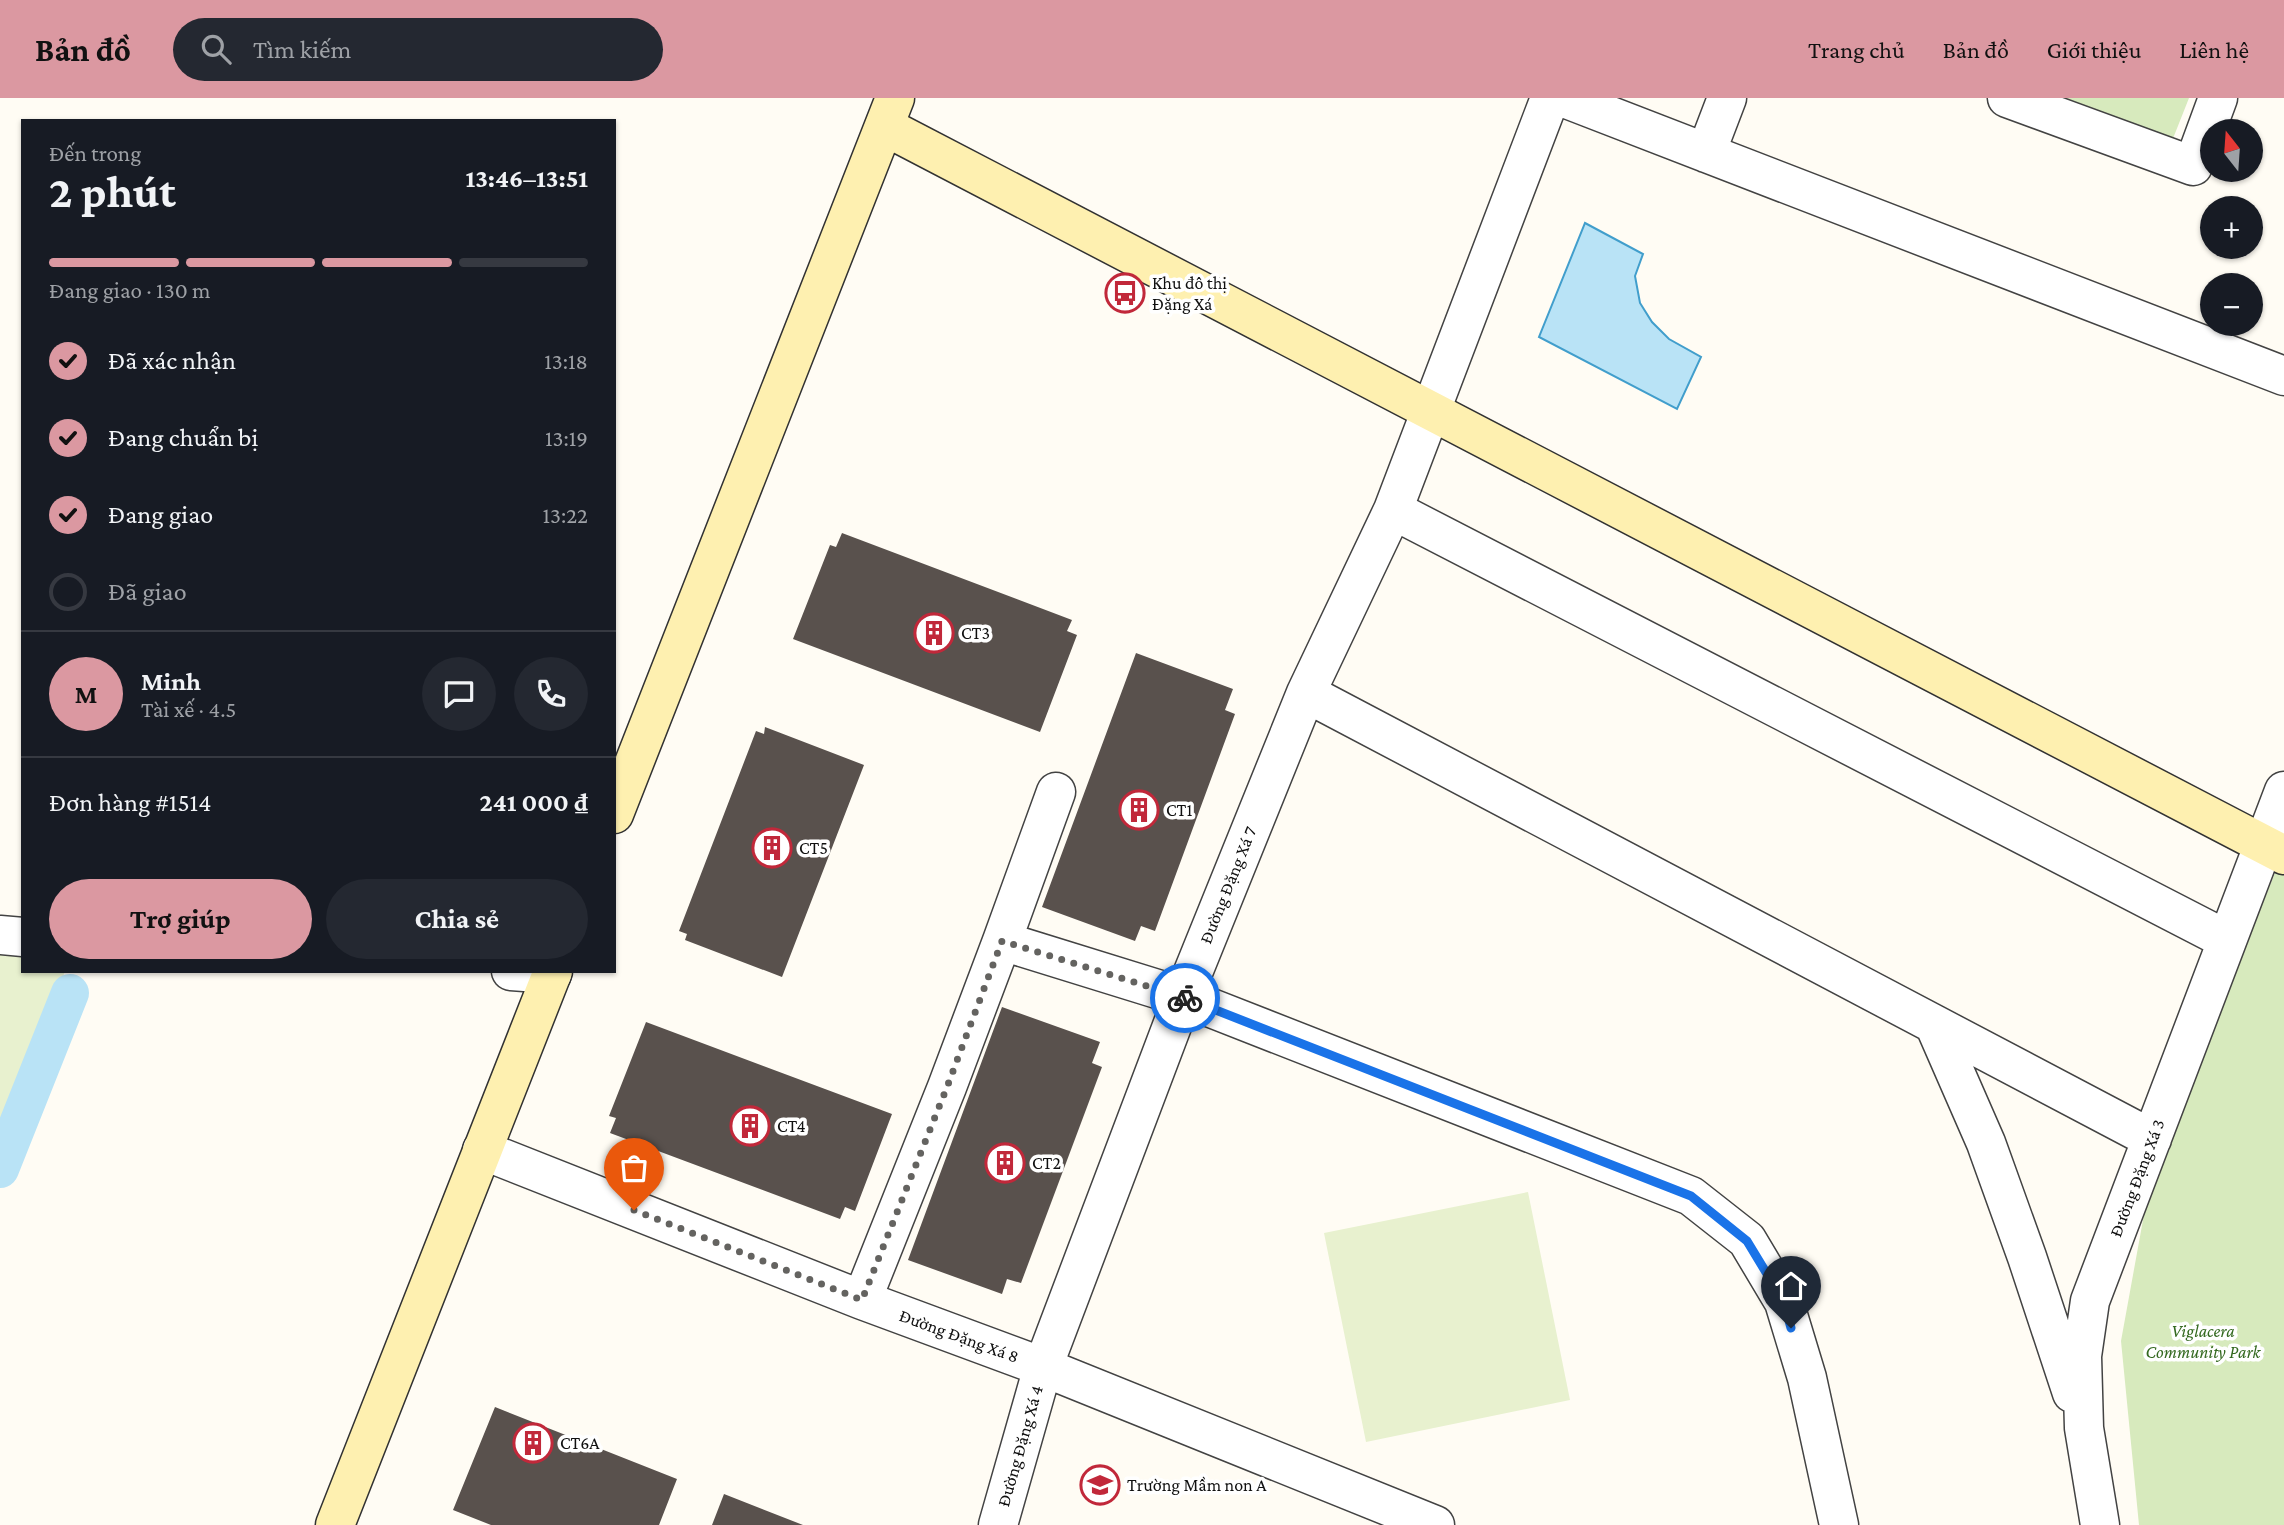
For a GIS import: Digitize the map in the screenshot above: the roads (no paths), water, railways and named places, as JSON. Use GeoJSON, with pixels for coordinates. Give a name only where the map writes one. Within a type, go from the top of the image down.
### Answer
{"type":"FeatureCollection","features":[{"type":"Feature","properties":{"kind":"street","name":"Đường Đặng Xá 7"},"geometry":{"type":"LineString","coordinates":[[1043,1367],[1183,997],[1306,693],[1393,510],[1550,98]]}},
{"type":"Feature","properties":{"kind":"street"},"geometry":{"type":"LineString","coordinates":[[1564,98],[2284,376]]}},
{"type":"Feature","properties":{"kind":"street"},"geometry":{"type":"LineString","coordinates":[[1706,153],[1727,98]]}},
{"type":"Feature","properties":{"kind":"street"},"geometry":{"type":"LineString","coordinates":[[2007,98],[2193,166],[2218,98]]}},
{"type":"Feature","properties":{"kind":"street"},"geometry":{"type":"LineString","coordinates":[[616,809],[890,112],[1431,411],[2274,850]]}},
{"type":"Feature","properties":{"kind":"street"},"geometry":{"type":"LineString","coordinates":[[1393,510],[2227,940]]}},
{"type":"Feature","properties":{"kind":"street"},"geometry":{"type":"LineString","coordinates":[[1306,693],[2152,1139]]}},
{"type":"Feature","properties":{"kind":"street","name":"Đường Đặng Xá 3"},"geometry":{"type":"LineString","coordinates":[[2100,1525],[2084,1428],[2081,1356],[2090,1301],[2227,940],[2274,850],[2284,791]]}},
{"type":"Feature","properties":{"kind":"street"},"geometry":{"type":"LineString","coordinates":[[862,1300],[947,1087],[1056,792]]}},
{"type":"Feature","properties":{"kind":"street"},"geometry":{"type":"LineString","coordinates":[[0,936],[21,937]]}},
{"type":"Feature","properties":{"kind":"street"},"geometry":{"type":"LineString","coordinates":[[1002,941],[1183,997],[1691,1196],[1747,1241],[1784,1302],[1807,1378],[1839,1525]]}},
{"type":"Feature","properties":{"kind":"street"},"geometry":{"type":"LineString","coordinates":[[335,1525],[552,973]]}},
{"type":"Feature","properties":{"kind":"street"},"geometry":{"type":"LineString","coordinates":[[1934,1024],[1986,1143],[2084,1428]]}},
{"type":"Feature","properties":{"kind":"street","name":"Đường Đặng Xá 8"},"geometry":{"type":"LineString","coordinates":[[482,1150],[862,1300],[1043,1367],[1435,1525]]}},
{"type":"Feature","properties":{"kind":"street","name":"Đường Đặng Xá 4"},"geometry":{"type":"LineString","coordinates":[[998,1525],[1043,1367]]}},
{"type":"Feature","properties":{"kind":"water"},"geometry":{"type":"Polygon","coordinates":[[[1585,223],[1643,254],[1635,276],[1640,303],[1652,322],[1669,339],[1701,357],[1677,409],[1539,337],[1585,223]]]}},
{"type":"Feature","properties":{"kind":"waterway"},"geometry":{"type":"LineString","coordinates":[[0,1169],[70,993]]}},
{"type":"Feature","properties":{"kind":"place","name":"Khu đô thị Đặng Xá"},"geometry":{"type":"Point","coordinates":[1125,293]}},
{"type":"Feature","properties":{"kind":"place","name":"CT3"},"geometry":{"type":"Point","coordinates":[934,633]}},
{"type":"Feature","properties":{"kind":"place","name":"CT1"},"geometry":{"type":"Point","coordinates":[1139,810]}},
{"type":"Feature","properties":{"kind":"place","name":"CT5"},"geometry":{"type":"Point","coordinates":[772,848]}},
{"type":"Feature","properties":{"kind":"place","name":"CT4"},"geometry":{"type":"Point","coordinates":[750,1126]}},
{"type":"Feature","properties":{"kind":"place","name":"CT2"},"geometry":{"type":"Point","coordinates":[1005,1163]}},
{"type":"Feature","properties":{"kind":"place","name":"CT6A"},"geometry":{"type":"Point","coordinates":[533,1443]}},
{"type":"Feature","properties":{"kind":"place","name":"Trường Mầm non A"},"geometry":{"type":"Point","coordinates":[1100,1485]}},
{"type":"Feature","properties":{"kind":"park label","name":"Viglacera Community Park"},"geometry":{"type":"Point","coordinates":[2203,1341]}}]}
